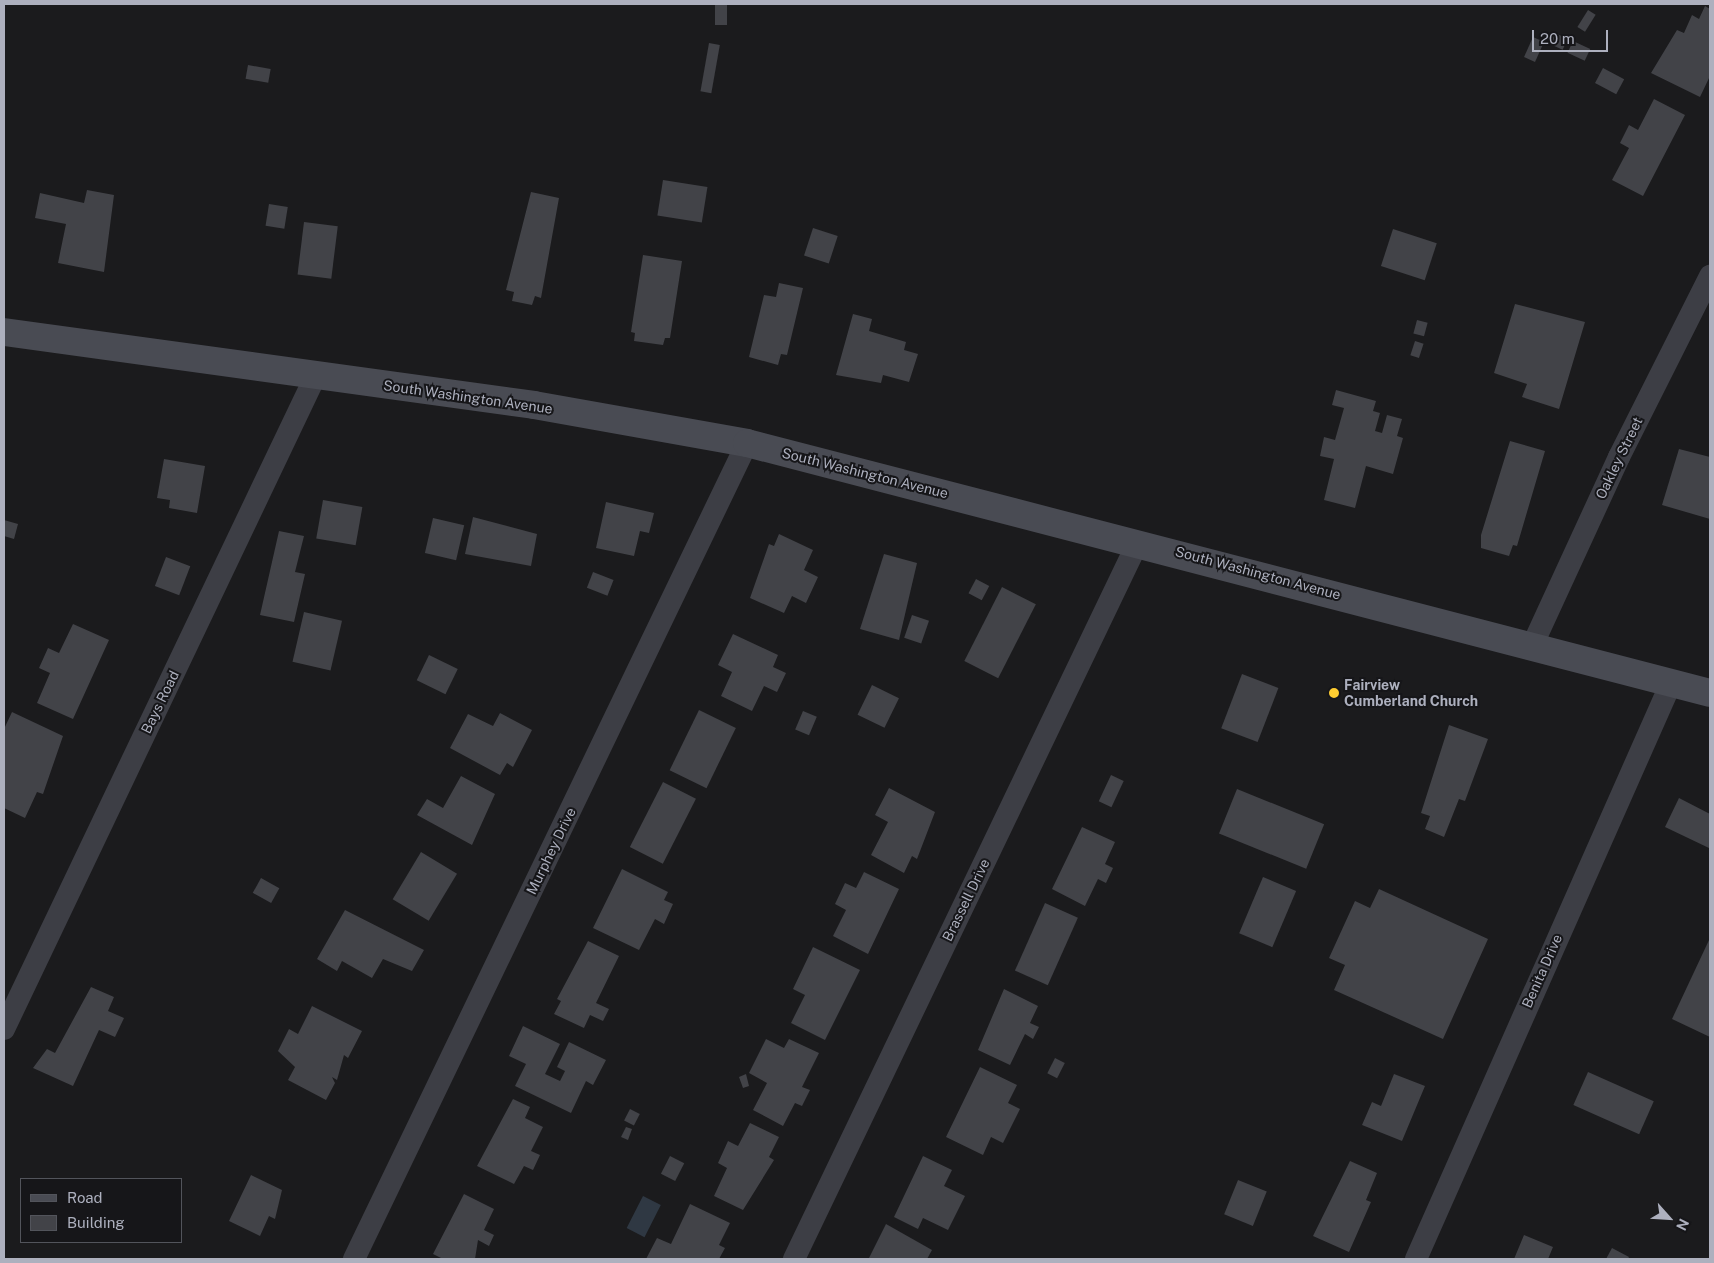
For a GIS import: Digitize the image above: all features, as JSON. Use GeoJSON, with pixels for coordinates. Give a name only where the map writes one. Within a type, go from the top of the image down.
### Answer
{"type":"FeatureCollection","features":[{"type":"Feature","properties":{"kind":"street","name":"Oakley Street"},"geometry":{"type":"LineString","coordinates":[[1533,644],[1619,457],[1710,276]]}},
{"type":"Feature","properties":{"kind":"street","name":"South Washington Avenue"},"geometry":{"type":"LineString","coordinates":[[4,332],[534,405],[747,443],[1533,644],[1710,693]]}},
{"type":"Feature","properties":{"kind":"street","name":"Bays Road"},"geometry":{"type":"LineString","coordinates":[[4,1029],[316,375]]}},
{"type":"Feature","properties":{"kind":"street","name":"Murphey Drive"},"geometry":{"type":"LineString","coordinates":[[354,1259],[747,443]]}},
{"type":"Feature","properties":{"kind":"street","name":"Brassell Drive"},"geometry":{"type":"LineString","coordinates":[[794,1259],[1138,542]]}},
{"type":"Feature","properties":{"kind":"street","name":"Benita Drive"},"geometry":{"type":"LineString","coordinates":[[1416,1259],[1671,683]]}},
{"type":"Feature","properties":{"kind":"water"},"geometry":{"type":"Polygon","coordinates":[[[643,1196],[661,1205],[644,1237],[627,1228],[643,1196]]]}},
{"type":"Feature","properties":{"kind":"building"},"geometry":{"type":"Polygon","coordinates":[[[715,4],[727,4],[727,25],[715,25],[715,4]]]}},
{"type":"Feature","properties":{"kind":"building"},"geometry":{"type":"Polygon","coordinates":[[[1705,6],[1710,9],[1710,76],[1700,97],[1651,73],[1677,30],[1684,33],[1692,15],[1699,19],[1705,6]]]}},
{"type":"Feature","properties":{"kind":"building"},"geometry":{"type":"Polygon","coordinates":[[[1588,10],[1596,15],[1585,32],[1577,27],[1588,10]]]}},
{"type":"Feature","properties":{"kind":"building"},"geometry":{"type":"Polygon","coordinates":[[[1555,33],[1568,39],[1563,50],[1550,44],[1555,33]]]}},
{"type":"Feature","properties":{"kind":"building"},"geometry":{"type":"Polygon","coordinates":[[[1533,37],[1544,42],[1535,62],[1524,57],[1533,37]]]}},
{"type":"Feature","properties":{"kind":"building"},"geometry":{"type":"Polygon","coordinates":[[[1573,41],[1590,49],[1585,61],[1568,53],[1573,41]]]}},
{"type":"Feature","properties":{"kind":"building"},"geometry":{"type":"Polygon","coordinates":[[[709,43],[720,45],[711,93],[700,91],[709,43]]]}},
{"type":"Feature","properties":{"kind":"building"},"geometry":{"type":"Polygon","coordinates":[[[248,65],[271,69],[268,83],[246,79],[248,65]]]}},
{"type":"Feature","properties":{"kind":"building"},"geometry":{"type":"Polygon","coordinates":[[[1603,68],[1624,79],[1616,94],[1595,83],[1603,68]]]}},
{"type":"Feature","properties":{"kind":"building"},"geometry":{"type":"Polygon","coordinates":[[[1654,99],[1685,115],[1643,196],[1612,180],[1629,148],[1620,143],[1629,125],[1638,130],[1654,99]]]}},
{"type":"Feature","properties":{"kind":"building"},"geometry":{"type":"Polygon","coordinates":[[[663,180],[707,187],[702,223],[657,216],[663,180]]]}},
{"type":"Feature","properties":{"kind":"building"},"geometry":{"type":"Polygon","coordinates":[[[87,190],[114,195],[104,272],[58,263],[66,224],[35,218],[40,193],[84,203],[87,190]]]}},
{"type":"Feature","properties":{"kind":"building"},"geometry":{"type":"Polygon","coordinates":[[[531,192],[559,198],[541,298],[535,296],[532,305],[512,301],[514,292],[506,290],[531,192]]]}},
{"type":"Feature","properties":{"kind":"building"},"geometry":{"type":"Polygon","coordinates":[[[269,204],[288,207],[284,229],[266,226],[269,204]]]}},
{"type":"Feature","properties":{"kind":"building"},"geometry":{"type":"Polygon","coordinates":[[[304,222],[338,226],[331,279],[298,275],[304,222]]]}},
{"type":"Feature","properties":{"kind":"building"},"geometry":{"type":"Polygon","coordinates":[[[813,228],[838,236],[829,264],[804,256],[813,228]]]}},
{"type":"Feature","properties":{"kind":"building"},"geometry":{"type":"Polygon","coordinates":[[[1393,229],[1437,243],[1425,280],[1381,266],[1393,229]]]}},
{"type":"Feature","properties":{"kind":"building"},"geometry":{"type":"Polygon","coordinates":[[[643,255],[682,261],[670,338],[665,338],[663,345],[634,341],[635,333],[631,332],[643,255]]]}},
{"type":"Feature","properties":{"kind":"building"},"geometry":{"type":"Polygon","coordinates":[[[779,283],[803,288],[787,355],[781,354],[778,365],[749,357],[764,295],[776,297],[779,283]]]}},
{"type":"Feature","properties":{"kind":"building"},"geometry":{"type":"Polygon","coordinates":[[[1515,304],[1585,322],[1559,409],[1522,397],[1527,384],[1494,373],[1515,304]]]}},
{"type":"Feature","properties":{"kind":"building"},"geometry":{"type":"Polygon","coordinates":[[[853,314],[872,319],[869,331],[906,342],[904,350],[918,354],[909,382],[883,375],[881,383],[836,375],[853,314]]]}},
{"type":"Feature","properties":{"kind":"building"},"geometry":{"type":"Polygon","coordinates":[[[1417,320],[1428,323],[1424,336],[1413,334],[1417,320]]]}},
{"type":"Feature","properties":{"kind":"building"},"geometry":{"type":"Polygon","coordinates":[[[1415,341],[1424,344],[1419,358],[1410,355],[1415,341]]]}},
{"type":"Feature","properties":{"kind":"building"},"geometry":{"type":"Polygon","coordinates":[[[1336,390],[1376,401],[1373,411],[1380,413],[1375,431],[1382,433],[1387,415],[1402,419],[1397,436],[1403,438],[1393,474],[1366,466],[1355,508],[1324,500],[1334,459],[1320,456],[1324,437],[1335,440],[1344,408],[1332,405],[1336,390]]]}},
{"type":"Feature","properties":{"kind":"building"},"geometry":{"type":"Polygon","coordinates":[[[1510,441],[1545,451],[1517,546],[1513,545],[1509,556],[1481,548],[1481,535],[1510,441]]]}},
{"type":"Feature","properties":{"kind":"building"},"geometry":{"type":"Polygon","coordinates":[[[1679,449],[1710,457],[1710,519],[1662,505],[1679,449]]]}},
{"type":"Feature","properties":{"kind":"building"},"geometry":{"type":"Polygon","coordinates":[[[164,459],[205,466],[197,513],[169,508],[170,500],[157,498],[164,459]]]}},
{"type":"Feature","properties":{"kind":"building"},"geometry":{"type":"Polygon","coordinates":[[[323,500],[362,507],[356,545],[316,538],[323,500]]]}},
{"type":"Feature","properties":{"kind":"building"},"geometry":{"type":"Polygon","coordinates":[[[606,502],[654,513],[649,533],[640,531],[634,556],[596,548],[606,502]]]}},
{"type":"Feature","properties":{"kind":"building"},"geometry":{"type":"Polygon","coordinates":[[[473,517],[537,534],[531,566],[465,554],[473,517]]]}},
{"type":"Feature","properties":{"kind":"building"},"geometry":{"type":"Polygon","coordinates":[[[433,518],[464,525],[456,560],[425,553],[433,518]]]}},
{"type":"Feature","properties":{"kind":"building"},"geometry":{"type":"Polygon","coordinates":[[[4,520],[18,524],[14,539],[4,536],[4,520]]]}},
{"type":"Feature","properties":{"kind":"building"},"geometry":{"type":"Polygon","coordinates":[[[279,531],[304,536],[295,572],[305,574],[294,622],[260,615],[279,531]]]}},
{"type":"Feature","properties":{"kind":"building"},"geometry":{"type":"Polygon","coordinates":[[[779,534],[813,550],[804,570],[818,577],[806,603],[792,596],[784,613],[750,598],[769,544],[774,546],[779,534]]]}},
{"type":"Feature","properties":{"kind":"building"},"geometry":{"type":"Polygon","coordinates":[[[884,554],[917,563],[899,640],[860,629],[884,554]]]}},
{"type":"Feature","properties":{"kind":"building"},"geometry":{"type":"Polygon","coordinates":[[[166,557],[190,566],[179,595],[155,586],[166,557]]]}},
{"type":"Feature","properties":{"kind":"building"},"geometry":{"type":"Polygon","coordinates":[[[593,572],[614,580],[607,596],[587,588],[593,572]]]}},
{"type":"Feature","properties":{"kind":"building"},"geometry":{"type":"Polygon","coordinates":[[[976,579],[989,586],[982,600],[968,593],[976,579]]]}},
{"type":"Feature","properties":{"kind":"building"},"geometry":{"type":"Polygon","coordinates":[[[1002,587],[1036,604],[998,678],[964,661],[1002,587]]]}},
{"type":"Feature","properties":{"kind":"building"},"geometry":{"type":"Polygon","coordinates":[[[304,612],[342,621],[331,670],[293,662],[304,612]]]}},
{"type":"Feature","properties":{"kind":"building"},"geometry":{"type":"Polygon","coordinates":[[[912,615],[929,621],[921,644],[904,638],[912,615]]]}},
{"type":"Feature","properties":{"kind":"building"},"geometry":{"type":"Polygon","coordinates":[[[73,624],[109,640],[73,719],[37,703],[50,673],[39,668],[48,648],[59,653],[73,624]]]}},
{"type":"Feature","properties":{"kind":"building"},"geometry":{"type":"Polygon","coordinates":[[[733,634],[778,655],[773,667],[786,673],[777,692],[764,686],[752,711],[721,696],[732,672],[718,665],[733,634]]]}},
{"type":"Feature","properties":{"kind":"building"},"geometry":{"type":"Polygon","coordinates":[[[429,655],[458,669],[445,694],[417,680],[429,655]]]}},
{"type":"Feature","properties":{"kind":"building"},"geometry":{"type":"Polygon","coordinates":[[[1242,674],[1278,688],[1258,742],[1221,728],[1242,674]]]}},
{"type":"Feature","properties":{"kind":"building"},"geometry":{"type":"Polygon","coordinates":[[[872,685],[899,698],[884,728],[858,715],[872,685]]]}},
{"type":"Feature","properties":{"kind":"building"},"geometry":{"type":"Polygon","coordinates":[[[699,710],[736,728],[706,788],[670,770],[699,710]]]}},
{"type":"Feature","properties":{"kind":"building"},"geometry":{"type":"Polygon","coordinates":[[[803,711],[817,717],[809,735],[795,729],[803,711]]]}},
{"type":"Feature","properties":{"kind":"building"},"geometry":{"type":"Polygon","coordinates":[[[12,712],[63,736],[43,794],[37,792],[25,818],[4,808],[4,729],[12,712]]]}},
{"type":"Feature","properties":{"kind":"building"},"geometry":{"type":"Polygon","coordinates":[[[500,713],[532,730],[513,767],[507,763],[500,775],[450,748],[468,714],[493,726],[500,713]]]}},
{"type":"Feature","properties":{"kind":"building"},"geometry":{"type":"Polygon","coordinates":[[[1449,725],[1488,739],[1465,801],[1459,799],[1444,837],[1425,829],[1430,816],[1421,813],[1449,725]]]}},
{"type":"Feature","properties":{"kind":"building"},"geometry":{"type":"Polygon","coordinates":[[[1111,775],[1124,781],[1111,807],[1099,801],[1111,775]]]}},
{"type":"Feature","properties":{"kind":"building"},"geometry":{"type":"Polygon","coordinates":[[[461,776],[495,794],[472,845],[417,815],[427,799],[443,808],[461,776]]]}},
{"type":"Feature","properties":{"kind":"building"},"geometry":{"type":"Polygon","coordinates":[[[663,782],[696,799],[663,864],[630,847],[663,782]]]}},
{"type":"Feature","properties":{"kind":"building"},"geometry":{"type":"Polygon","coordinates":[[[889,788],[935,812],[917,859],[912,856],[904,873],[871,855],[888,822],[875,815],[889,788]]]}},
{"type":"Feature","properties":{"kind":"building"},"geometry":{"type":"Polygon","coordinates":[[[1237,789],[1324,824],[1306,869],[1219,834],[1237,789]]]}},
{"type":"Feature","properties":{"kind":"building"},"geometry":{"type":"Polygon","coordinates":[[[1679,798],[1710,814],[1709,848],[1665,827],[1679,798]]]}},
{"type":"Feature","properties":{"kind":"building"},"geometry":{"type":"Polygon","coordinates":[[[1082,827],[1115,842],[1105,864],[1113,868],[1106,883],[1098,879],[1085,906],[1052,889],[1082,827]]]}},
{"type":"Feature","properties":{"kind":"building"},"geometry":{"type":"Polygon","coordinates":[[[421,852],[457,874],[429,921],[393,899],[421,852]]]}},
{"type":"Feature","properties":{"kind":"building"},"geometry":{"type":"Polygon","coordinates":[[[622,869],[668,892],[664,900],[673,904],[664,924],[655,919],[639,950],[593,928],[622,869]]]}},
{"type":"Feature","properties":{"kind":"building"},"geometry":{"type":"Polygon","coordinates":[[[864,872],[899,889],[868,954],[833,936],[846,910],[835,904],[845,883],[856,888],[864,872]]]}},
{"type":"Feature","properties":{"kind":"building"},"geometry":{"type":"Polygon","coordinates":[[[1263,877],[1296,891],[1272,947],[1239,933],[1263,877]]]}},
{"type":"Feature","properties":{"kind":"building"},"geometry":{"type":"Polygon","coordinates":[[[261,878],[279,888],[271,903],[253,893],[261,878]]]}},
{"type":"Feature","properties":{"kind":"building"},"geometry":{"type":"Polygon","coordinates":[[[1379,889],[1488,939],[1443,1039],[1334,990],[1345,965],[1329,958],[1355,901],[1370,908],[1379,889]]]}},
{"type":"Feature","properties":{"kind":"building"},"geometry":{"type":"Polygon","coordinates":[[[1045,903],[1078,918],[1048,985],[1015,971],[1045,903]]]}},
{"type":"Feature","properties":{"kind":"building"},"geometry":{"type":"Polygon","coordinates":[[[345,910],[424,950],[412,971],[383,959],[372,978],[342,961],[337,971],[317,959],[345,910]]]}},
{"type":"Feature","properties":{"kind":"building"},"geometry":{"type":"Polygon","coordinates":[[[1710,938],[1710,1037],[1672,1019],[1710,938]]]}},
{"type":"Feature","properties":{"kind":"building"},"geometry":{"type":"Polygon","coordinates":[[[588,941],[619,956],[596,1003],[609,1009],[603,1021],[590,1015],[584,1028],[554,1014],[561,1001],[557,999],[588,941]]]}},
{"type":"Feature","properties":{"kind":"building"},"geometry":{"type":"Polygon","coordinates":[[[813,947],[860,970],[825,1040],[791,1023],[805,995],[793,989],[813,947]]]}},
{"type":"Feature","properties":{"kind":"building"},"geometry":{"type":"Polygon","coordinates":[[[91,987],[114,997],[108,1011],[124,1018],[115,1037],[99,1030],[73,1086],[33,1068],[47,1049],[55,1053],[91,987]]]}},
{"type":"Feature","properties":{"kind":"building"},"geometry":{"type":"Polygon","coordinates":[[[1004,989],[1038,1006],[1030,1023],[1039,1027],[1033,1039],[1025,1034],[1010,1065],[978,1050],[1004,989]]]}},
{"type":"Feature","properties":{"kind":"building"},"geometry":{"type":"Polygon","coordinates":[[[312,1006],[362,1031],[348,1058],[344,1055],[337,1080],[332,1077],[335,1083],[326,1100],[288,1080],[295,1067],[278,1051],[289,1029],[298,1034],[312,1006]]]}},
{"type":"Feature","properties":{"kind":"building"},"geometry":{"type":"Polygon","coordinates":[[[523,1026],[560,1044],[545,1074],[560,1081],[565,1071],[557,1067],[569,1042],[606,1060],[593,1085],[586,1081],[571,1113],[515,1086],[526,1064],[509,1056],[523,1026]]]}},
{"type":"Feature","properties":{"kind":"building"},"geometry":{"type":"Polygon","coordinates":[[[766,1039],[784,1048],[789,1039],[819,1053],[802,1087],[810,1090],[802,1106],[795,1103],[783,1126],[753,1110],[767,1083],[749,1073],[766,1039]]]}},
{"type":"Feature","properties":{"kind":"building"},"geometry":{"type":"Polygon","coordinates":[[[1055,1058],[1065,1063],[1057,1078],[1047,1073],[1055,1058]]]}},
{"type":"Feature","properties":{"kind":"building"},"geometry":{"type":"Polygon","coordinates":[[[980,1067],[1017,1085],[1008,1103],[1020,1109],[1003,1143],[991,1137],[983,1155],[946,1137],[980,1067]]]}},
{"type":"Feature","properties":{"kind":"building"},"geometry":{"type":"Polygon","coordinates":[[[1588,1072],[1654,1101],[1639,1134],[1573,1105],[1588,1072]]]}},
{"type":"Feature","properties":{"kind":"building"},"geometry":{"type":"Polygon","coordinates":[[[746,1074],[749,1086],[743,1088],[739,1077],[746,1074]]]}},
{"type":"Feature","properties":{"kind":"building"},"geometry":{"type":"Polygon","coordinates":[[[1394,1074],[1425,1086],[1402,1141],[1362,1125],[1372,1102],[1381,1106],[1394,1074]]]}},
{"type":"Feature","properties":{"kind":"building"},"geometry":{"type":"Polygon","coordinates":[[[513,1099],[530,1107],[525,1118],[543,1127],[531,1151],[540,1155],[533,1170],[524,1166],[514,1184],[477,1166],[513,1099]]]}},
{"type":"Feature","properties":{"kind":"building"},"geometry":{"type":"Polygon","coordinates":[[[630,1109],[640,1114],[634,1126],[624,1121],[630,1109]]]}},
{"type":"Feature","properties":{"kind":"building"},"geometry":{"type":"Polygon","coordinates":[[[750,1123],[779,1137],[769,1157],[774,1160],[743,1210],[714,1196],[727,1168],[718,1163],[728,1141],[738,1146],[750,1123]]]}},
{"type":"Feature","properties":{"kind":"building"},"geometry":{"type":"Polygon","coordinates":[[[626,1127],[632,1129],[628,1140],[621,1137],[626,1127]]]}},
{"type":"Feature","properties":{"kind":"building"},"geometry":{"type":"Polygon","coordinates":[[[670,1156],[684,1163],[675,1181],[661,1174],[670,1156]]]}},
{"type":"Feature","properties":{"kind":"building"},"geometry":{"type":"Polygon","coordinates":[[[923,1156],[952,1170],[944,1186],[965,1196],[948,1230],[923,1218],[918,1229],[894,1217],[923,1156]]]}},
{"type":"Feature","properties":{"kind":"building"},"geometry":{"type":"Polygon","coordinates":[[[1350,1161],[1377,1173],[1366,1200],[1371,1202],[1349,1252],[1313,1236],[1350,1161]]]}},
{"type":"Feature","properties":{"kind":"building"},"geometry":{"type":"Polygon","coordinates":[[[251,1175],[282,1190],[275,1219],[269,1216],[260,1236],[229,1221],[251,1175]]]}},
{"type":"Feature","properties":{"kind":"building"},"geometry":{"type":"Polygon","coordinates":[[[1238,1180],[1267,1192],[1253,1226],[1224,1214],[1238,1180]]]}},
{"type":"Feature","properties":{"kind":"building"},"geometry":{"type":"Polygon","coordinates":[[[464,1194],[494,1209],[484,1230],[494,1235],[489,1246],[478,1240],[475,1259],[443,1259],[433,1254],[464,1194]]]}},
{"type":"Feature","properties":{"kind":"building"},"geometry":{"type":"Polygon","coordinates":[[[690,1204],[730,1223],[719,1245],[725,1248],[719,1259],[646,1259],[657,1238],[671,1244],[690,1204]]]}},
{"type":"Feature","properties":{"kind":"building"},"geometry":{"type":"Polygon","coordinates":[[[886,1224],[932,1250],[927,1259],[869,1258],[886,1224]]]}},
{"type":"Feature","properties":{"kind":"building"},"geometry":{"type":"Polygon","coordinates":[[[1524,1235],[1553,1247],[1548,1259],[1514,1259],[1524,1235]]]}},
{"type":"Feature","properties":{"kind":"building"},"geometry":{"type":"Polygon","coordinates":[[[1612,1248],[1629,1257],[1628,1259],[1606,1259],[1612,1248]]]}},
{"type":"Feature","properties":{"kind":"place","name":"Fairview Cumberland Church"},"geometry":{"type":"Point","coordinates":[1334,693]}}]}
